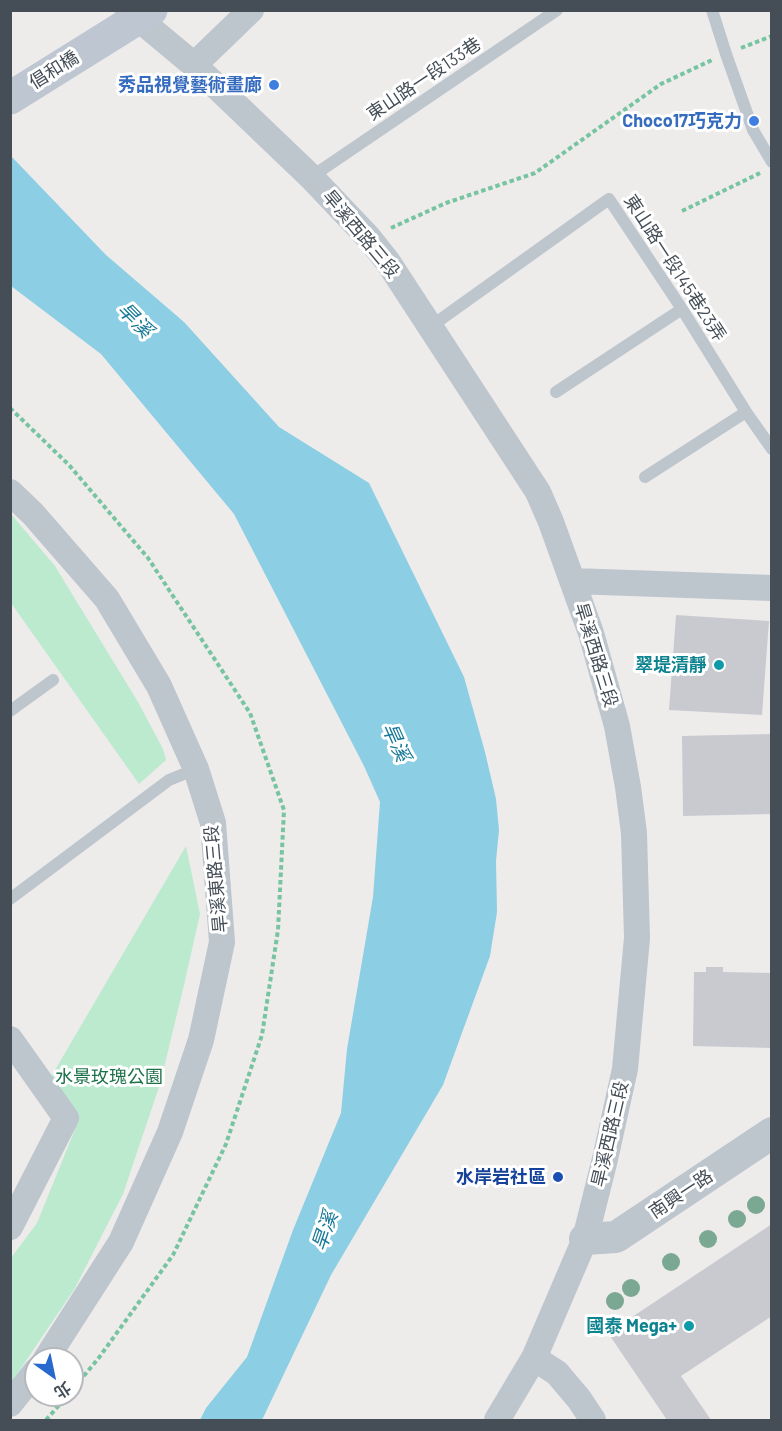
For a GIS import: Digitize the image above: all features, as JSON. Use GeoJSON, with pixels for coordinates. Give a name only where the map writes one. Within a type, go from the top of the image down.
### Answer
{"type":"FeatureCollection","features":[{"type":"Feature","properties":{"kind":"main road","name":"倡和橋"},"geometry":{"type":"LineString","coordinates":[[10,98],[98,43],[140,13]]}},
{"type":"Feature","properties":{"kind":"street"},"geometry":{"type":"LineString","coordinates":[[194,64],[251,10]]}},
{"type":"Feature","properties":{"kind":"street","name":"旱溪西路三段"},"geometry":{"type":"LineString","coordinates":[[140,13],[311,177],[369,238],[388,262],[538,492],[573,581],[607,686],[617,726],[634,833],[637,938],[625,1069],[585,1239],[534,1359],[497,1420]]}},
{"type":"Feature","properties":{"kind":"street","name":"旱溪東路三段"},"geometry":{"type":"LineString","coordinates":[[10,492],[33,514],[107,599],[159,686],[196,770],[213,823],[222,942],[201,1040],[170,1132],[122,1242],[53,1347]]}},
{"type":"Feature","properties":{"kind":"street"},"geometry":{"type":"LineString","coordinates":[[573,581],[771,588]]}},
{"type":"Feature","properties":{"kind":"street"},"geometry":{"type":"LineString","coordinates":[[10,1040],[66,1118],[10,1227]]}},
{"type":"Feature","properties":{"kind":"street","name":"南興一路"},"geometry":{"type":"LineString","coordinates":[[585,1239],[616,1237],[771,1133]]}},
{"type":"Feature","properties":{"kind":"street"},"geometry":{"type":"LineString","coordinates":[[534,1359],[556,1373],[579,1399],[593,1420]]}},
{"type":"Feature","properties":{"kind":"street"},"geometry":{"type":"LineString","coordinates":[[10,1404],[24,1386]]}},
{"type":"Feature","properties":{"kind":"lane","name":"東山路一段133巷"},"geometry":{"type":"LineString","coordinates":[[311,177],[557,10]]}},
{"type":"Feature","properties":{"kind":"lane"},"geometry":{"type":"LineString","coordinates":[[712,10],[753,130],[771,162]]}},
{"type":"Feature","properties":{"kind":"lane","name":"東山路一段145巷23弄"},"geometry":{"type":"LineString","coordinates":[[430,327],[609,199],[771,449]]}},
{"type":"Feature","properties":{"kind":"lane"},"geometry":{"type":"LineString","coordinates":[[556,392],[682,309]]}},
{"type":"Feature","properties":{"kind":"lane"},"geometry":{"type":"LineString","coordinates":[[645,477],[746,412]]}},
{"type":"Feature","properties":{"kind":"lane"},"geometry":{"type":"LineString","coordinates":[[10,711],[53,680]]}},
{"type":"Feature","properties":{"kind":"lane"},"geometry":{"type":"LineString","coordinates":[[10,899],[169,780],[196,770]]}},
{"type":"Feature","properties":{"kind":"path"},"geometry":{"type":"LineString","coordinates":[[369,238],[446,203],[535,173],[661,84],[771,36]]}},
{"type":"Feature","properties":{"kind":"path"},"geometry":{"type":"LineString","coordinates":[[682,211],[762,172]]}},
{"type":"Feature","properties":{"kind":"path"},"geometry":{"type":"LineString","coordinates":[[46,1420],[57,1407]]}},
{"type":"Feature","properties":{"kind":"green space"},"geometry":{"type":"Polygon","coordinates":[[[11,514],[55,566],[138,702],[163,749],[166,760],[139,784],[11,603],[11,514]]]}},
{"type":"Feature","properties":{"kind":"green space","name":"水景玫瑰公園"},"geometry":{"type":"Polygon","coordinates":[[[186,846],[200,914],[160,1084],[123,1194],[75,1288],[35,1347],[24,1347],[24,1364],[11,1383],[11,1258],[37,1223],[78,1122],[48,1082],[186,846]]]}},
{"type":"Feature","properties":{"kind":"water","name":"旱溪"},"geometry":{"type":"Polygon","coordinates":[[[11,156],[106,255],[184,322],[279,427],[369,483],[464,677],[496,799],[499,830],[496,861],[497,912],[490,956],[443,1085],[331,1275],[262,1420],[200,1420],[206,1408],[247,1357],[293,1230],[341,1113],[347,1049],[373,897],[380,802],[364,766],[234,514],[101,354],[11,286],[11,156]]]}},
{"type":"Feature","properties":{"kind":"building","name":"翠堤清靜"},"geometry":{"type":"Polygon","coordinates":[[[676,615],[769,621],[762,715],[669,710],[676,615]]]}},
{"type":"Feature","properties":{"kind":"building"},"geometry":{"type":"Polygon","coordinates":[[[771,734],[772,814],[683,816],[682,736],[771,734]]]}},
{"type":"Feature","properties":{"kind":"building"},"geometry":{"type":"Polygon","coordinates":[[[706,967],[723,967],[723,972],[772,973],[772,1048],[693,1046],[694,972],[706,972],[706,967]]]}},
{"type":"Feature","properties":{"kind":"building","name":"國泰 Mega+"},"geometry":{"type":"Polygon","coordinates":[[[772,1224],[772,1316],[681,1376],[711,1420],[667,1420],[608,1333],[772,1224]]]}},
{"type":"Feature","properties":{"kind":"place","name":"秀品視覺藝術畫廊"},"geometry":{"type":"Point","coordinates":[274,85]}},
{"type":"Feature","properties":{"kind":"place","name":"Choco17巧克力"},"geometry":{"type":"Point","coordinates":[754,121]}},
{"type":"Feature","properties":{"kind":"place","name":"翠堤清靜"},"geometry":{"type":"Point","coordinates":[719,665]}},
{"type":"Feature","properties":{"kind":"place","name":"水岸岩社區"},"geometry":{"type":"Point","coordinates":[558,1177]}},
{"type":"Feature","properties":{"kind":"place","name":"國泰 Mega+"},"geometry":{"type":"Point","coordinates":[689,1326]}}]}
